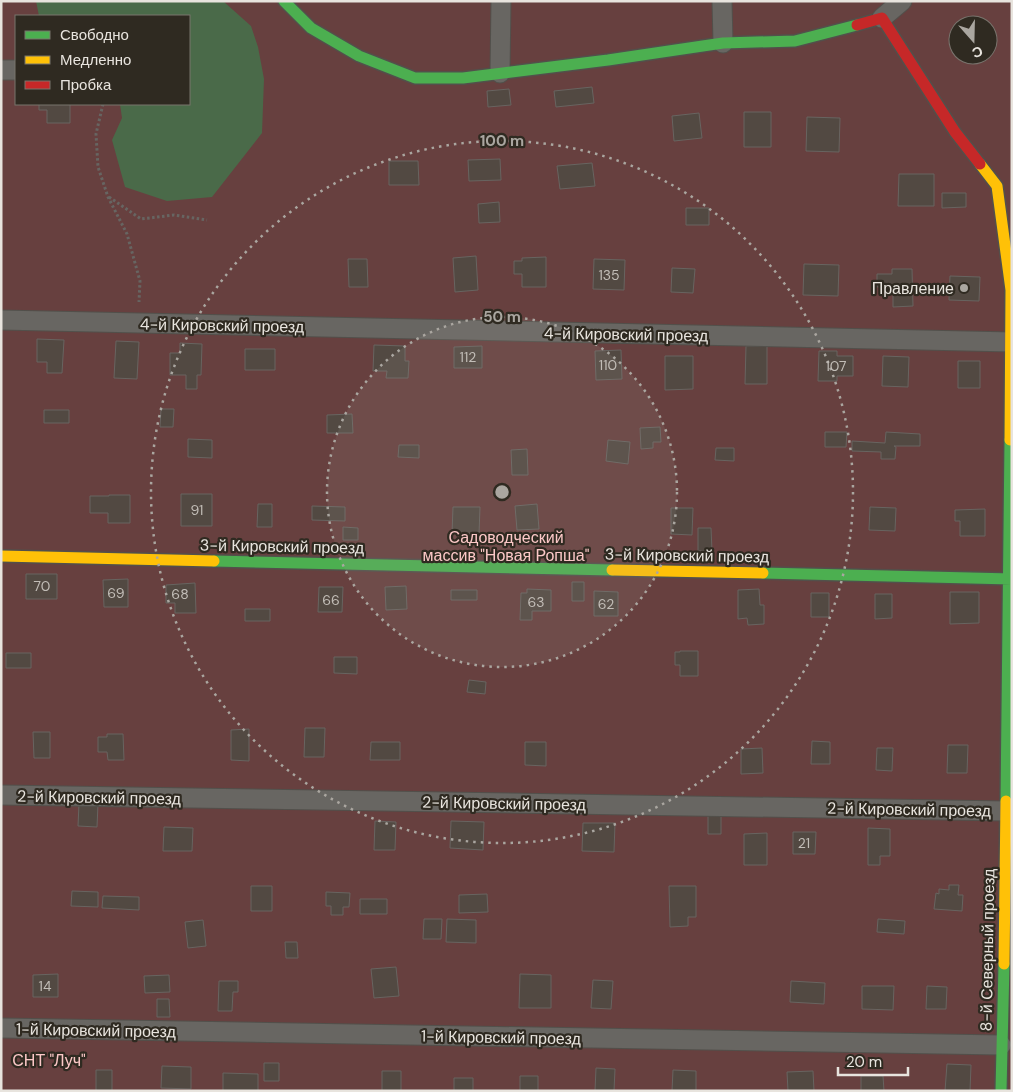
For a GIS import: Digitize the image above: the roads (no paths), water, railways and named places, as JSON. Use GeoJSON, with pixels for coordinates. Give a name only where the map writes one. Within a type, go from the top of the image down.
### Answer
{"type":"FeatureCollection","features":[{"type":"Feature","properties":{"kind":"street"},"geometry":{"type":"LineString","coordinates":[[284,1],[311,28],[359,56],[415,78],[463,78],[608,60],[722,43],[795,41],[882,18],[902,1]]}},
{"type":"Feature","properties":{"kind":"street"},"geometry":{"type":"LineString","coordinates":[[500,73],[501,1]]}},
{"type":"Feature","properties":{"kind":"street"},"geometry":{"type":"LineString","coordinates":[[722,1],[722,43]]}},
{"type":"Feature","properties":{"kind":"street","name":"8-й Северный проезд"},"geometry":{"type":"LineString","coordinates":[[882,18],[955,132],[997,186],[1011,290],[1010,579],[1006,811],[1009,850],[1007,1022],[1001,1045],[1001,1091]]}},
{"type":"Feature","properties":{"kind":"street"},"geometry":{"type":"LineString","coordinates":[[1,70],[15,70]]}},
{"type":"Feature","properties":{"kind":"street","name":"4-й Кировский проезд"},"geometry":{"type":"LineString","coordinates":[[1,320],[1011,342]]}},
{"type":"Feature","properties":{"kind":"street","name":"3-й Кировский проезд"},"geometry":{"type":"LineString","coordinates":[[1,556],[1010,579]]}},
{"type":"Feature","properties":{"kind":"street","name":"2-й Кировский проезд"},"geometry":{"type":"LineString","coordinates":[[1,795],[1006,811]]}},
{"type":"Feature","properties":{"kind":"street","name":"1-й Кировский проезд"},"geometry":{"type":"LineString","coordinates":[[1,1028],[1001,1045]]}},
{"type":"Feature","properties":{"kind":"place","name":"Правление"},"geometry":{"type":"Point","coordinates":[964,288]}},
{"type":"Feature","properties":{"kind":"park label","name":"Садоводческий массив \"Новая Ропша\""},"geometry":{"type":"Point","coordinates":[506,546]}},
{"type":"Feature","properties":{"kind":"park label","name":"СНТ \"Луч\""},"geometry":{"type":"Point","coordinates":[49,1060]}}]}
